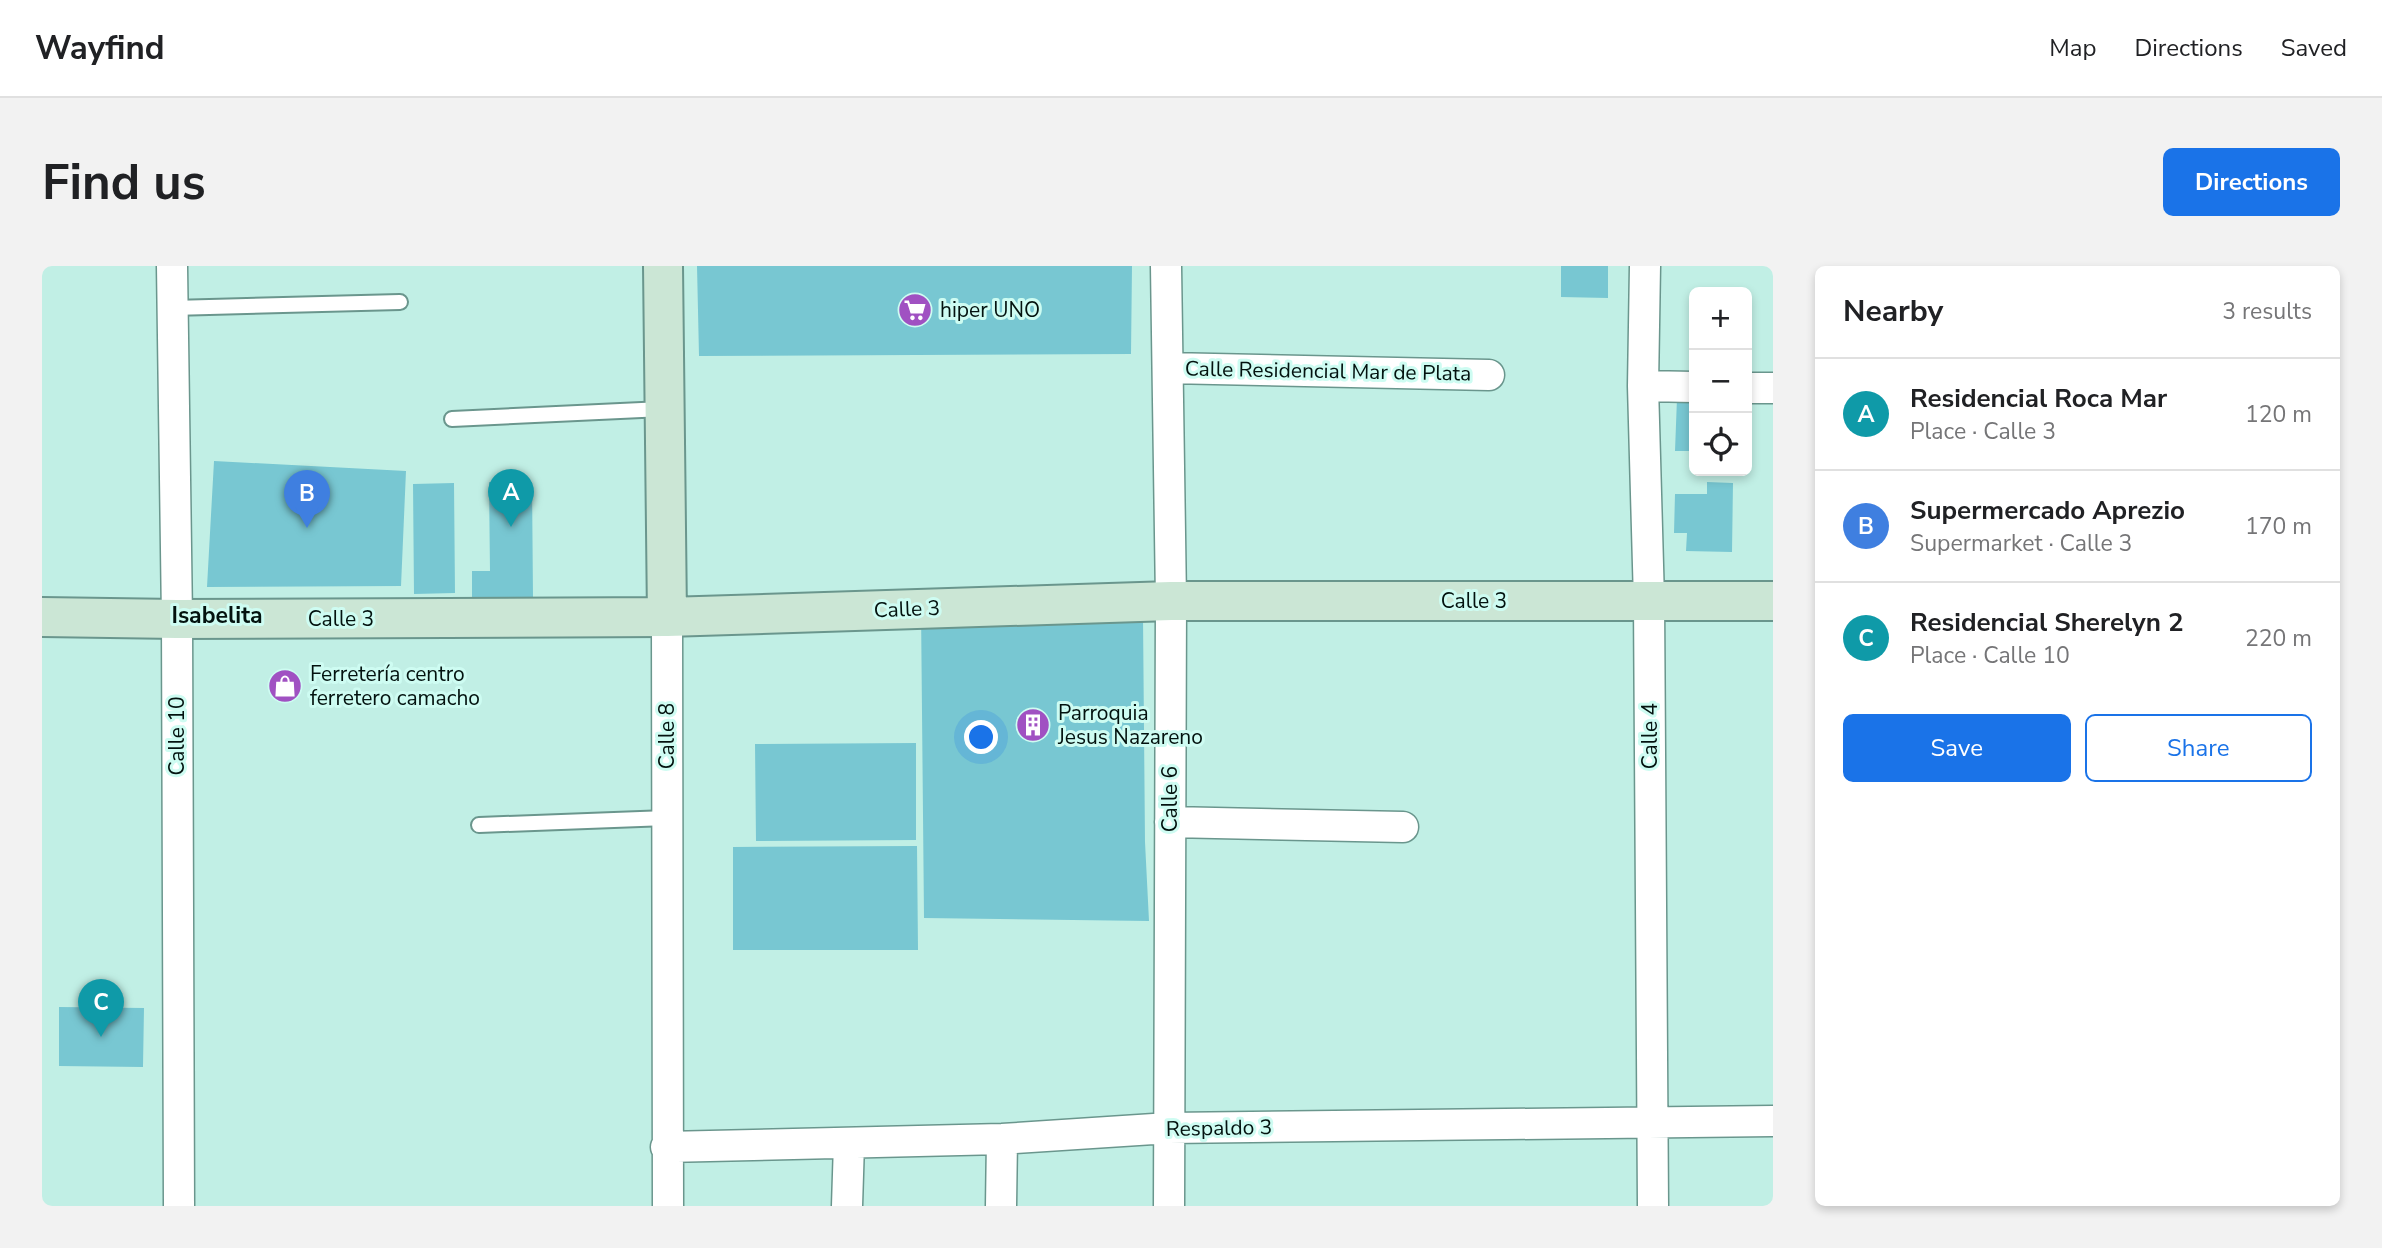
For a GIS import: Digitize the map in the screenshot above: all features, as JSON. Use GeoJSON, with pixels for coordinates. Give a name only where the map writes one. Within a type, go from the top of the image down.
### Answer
{"type":"FeatureCollection","features":[{"type":"Feature","properties":{"kind":"street","name":"Calle 10"},"geometry":{"type":"LineString","coordinates":[[172,266],[177,619],[179,1206]]}},
{"type":"Feature","properties":{"kind":"street","name":"Calle 8"},"geometry":{"type":"LineString","coordinates":[[663,266],[667,617],[668,1206]]}},
{"type":"Feature","properties":{"kind":"street","name":"Calle 6"},"geometry":{"type":"LineString","coordinates":[[1166,266],[1171,601],[1169,1206]]}},
{"type":"Feature","properties":{"kind":"street","name":"Calle 4"},"geometry":{"type":"LineString","coordinates":[[1645,266],[1643,386],[1649,601],[1653,1206]]}},
{"type":"Feature","properties":{"kind":"street","name":"Calle Residencial Mar de Plata"},"geometry":{"type":"LineString","coordinates":[[1168,368],[1489,374]]}},
{"type":"Feature","properties":{"kind":"street"},"geometry":{"type":"LineString","coordinates":[[1643,386],[1689,387]]}},
{"type":"Feature","properties":{"kind":"street"},"geometry":{"type":"LineString","coordinates":[[1752,388],[1773,388]]}},
{"type":"Feature","properties":{"kind":"street","name":"Calle 3"},"geometry":{"type":"LineString","coordinates":[[42,617],[667,617],[1171,601],[1773,601]]}},
{"type":"Feature","properties":{"kind":"street"},"geometry":{"type":"LineString","coordinates":[[1170,822],[1404,827]]}},
{"type":"Feature","properties":{"kind":"street","name":"Respaldo 3"},"geometry":{"type":"LineString","coordinates":[[666,1147],[1002,1139],[1169,1128],[1773,1121]]}},
{"type":"Feature","properties":{"kind":"street"},"geometry":{"type":"LineString","coordinates":[[1001,1206],[1002,1139]]}},
{"type":"Feature","properties":{"kind":"street"},"geometry":{"type":"LineString","coordinates":[[847,1206],[849,1143]]}},
{"type":"Feature","properties":{"kind":"lane"},"geometry":{"type":"LineString","coordinates":[[173,308],[400,302]]}},
{"type":"Feature","properties":{"kind":"lane"},"geometry":{"type":"LineString","coordinates":[[452,419],[665,408]]}},
{"type":"Feature","properties":{"kind":"lane"},"geometry":{"type":"LineString","coordinates":[[479,825],[667,818]]}},
{"type":"Feature","properties":{"kind":"building","name":"hiper UNO"},"geometry":{"type":"Polygon","coordinates":[[[697,266],[1132,266],[1131,354],[699,356],[697,266]]]}},
{"type":"Feature","properties":{"kind":"building"},"geometry":{"type":"Polygon","coordinates":[[[1561,266],[1608,266],[1608,298],[1561,297],[1561,266]]]}},
{"type":"Feature","properties":{"kind":"building"},"geometry":{"type":"Polygon","coordinates":[[[1677,398],[1689,398],[1689,451],[1675,451],[1677,398]]]}},
{"type":"Feature","properties":{"kind":"building"},"geometry":{"type":"Polygon","coordinates":[[[214,461],[406,471],[401,586],[207,587],[214,461]]]}},
{"type":"Feature","properties":{"kind":"building"},"geometry":{"type":"Polygon","coordinates":[[[489,482],[532,482],[533,597],[472,597],[472,571],[490,571],[489,482]]]}},
{"type":"Feature","properties":{"kind":"building"},"geometry":{"type":"Polygon","coordinates":[[[1707,482],[1733,483],[1732,552],[1686,551],[1687,533],[1674,533],[1675,494],[1707,494],[1707,482]]]}},
{"type":"Feature","properties":{"kind":"building"},"geometry":{"type":"Polygon","coordinates":[[[454,483],[455,593],[414,594],[413,484],[454,483]]]}},
{"type":"Feature","properties":{"kind":"building","name":"Parroquia Jesus Nazareno"},"geometry":{"type":"Polygon","coordinates":[[[921,609],[1143,617],[1145,842],[1149,921],[924,918],[921,609]]]}},
{"type":"Feature","properties":{"kind":"building"},"geometry":{"type":"Polygon","coordinates":[[[916,743],[916,840],[756,841],[755,744],[916,743]]]}},
{"type":"Feature","properties":{"kind":"building"},"geometry":{"type":"Polygon","coordinates":[[[917,846],[918,950],[733,950],[733,847],[917,846]]]}},
{"type":"Feature","properties":{"kind":"building"},"geometry":{"type":"Polygon","coordinates":[[[59,1007],[144,1008],[143,1067],[59,1066],[59,1007]]]}},
{"type":"Feature","properties":{"kind":"place","name":"hiper UNO"},"geometry":{"type":"Point","coordinates":[915,310]}},
{"type":"Feature","properties":{"kind":"place","name":"Residencial Roca Mar"},"geometry":{"type":"Point","coordinates":[511,527]}},
{"type":"Feature","properties":{"kind":"place","name":"Supermercado Aprezio"},"geometry":{"type":"Point","coordinates":[307,528]}},
{"type":"Feature","properties":{"kind":"place","name":"Ferretería centro ferretero camacho"},"geometry":{"type":"Point","coordinates":[285,686]}},
{"type":"Feature","properties":{"kind":"place","name":"Parroquia Jesus Nazareno"},"geometry":{"type":"Point","coordinates":[1033,725]}},
{"type":"Feature","properties":{"kind":"place","name":"Residencial Sherelyn 2"},"geometry":{"type":"Point","coordinates":[101,1037]}},
{"type":"Feature","properties":{"kind":"district","name":"Isabelita"},"geometry":{"type":"Point","coordinates":[217,615]}}]}
